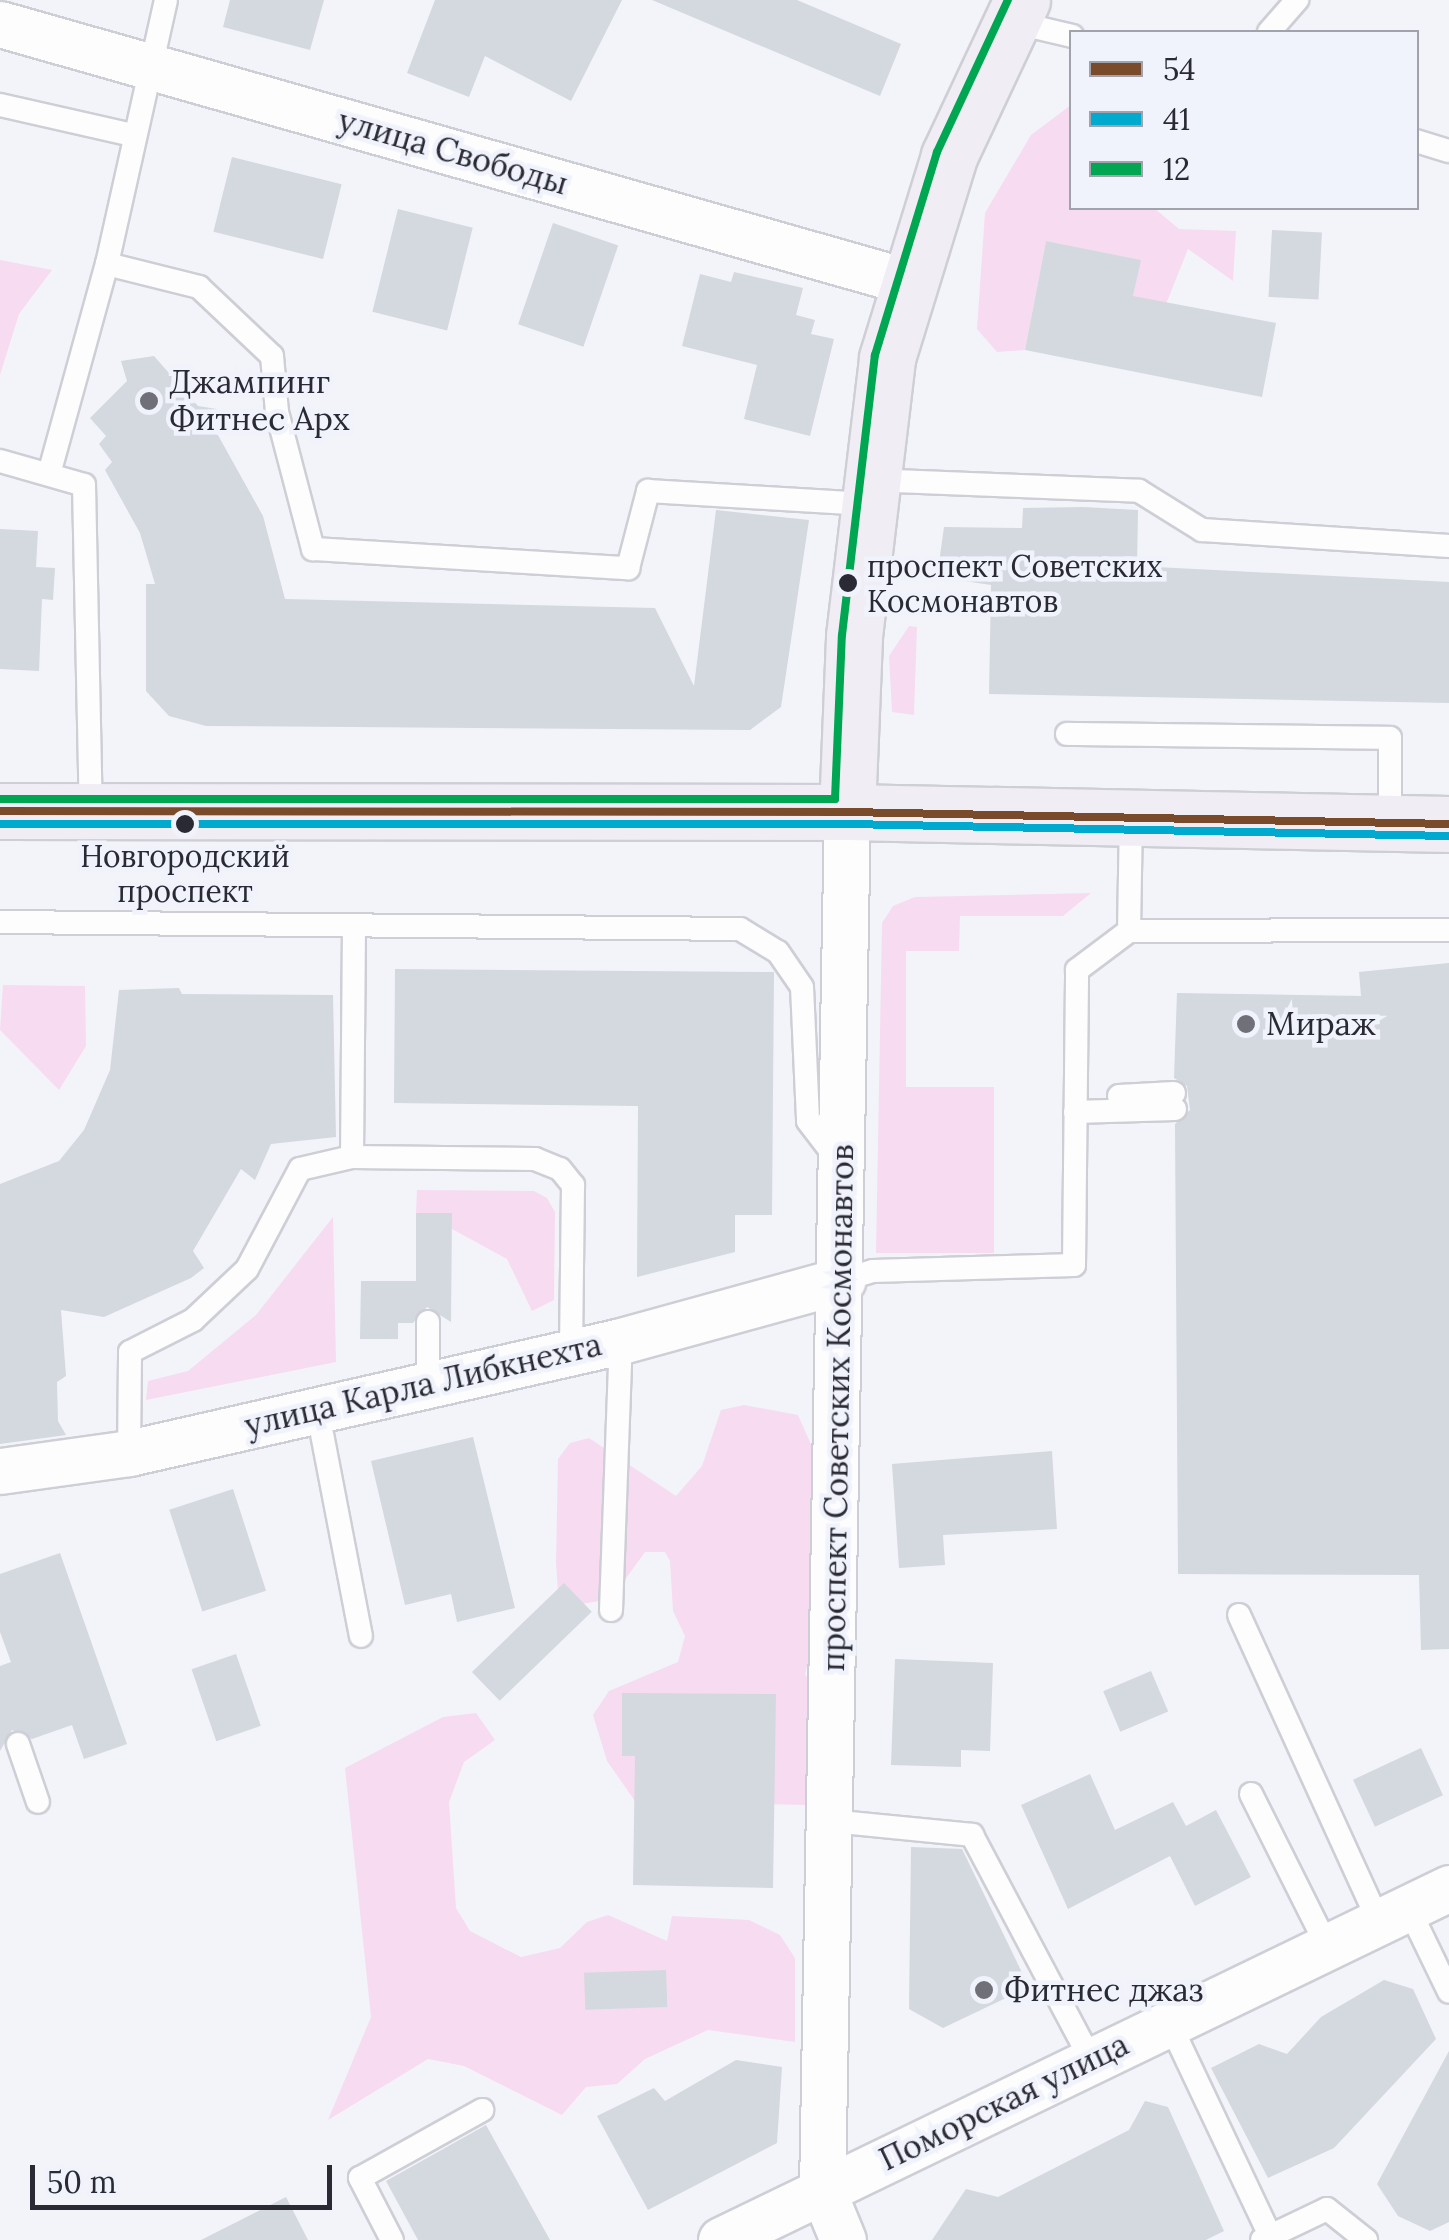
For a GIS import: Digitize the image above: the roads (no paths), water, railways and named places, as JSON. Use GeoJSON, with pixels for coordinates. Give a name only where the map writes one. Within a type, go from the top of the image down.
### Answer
{"type":"FeatureCollection","features":[{"type":"Feature","properties":{"kind":"main road","name":"проспект Советских Космонавтов"},"geometry":{"type":"LineString","coordinates":[[847,812],[869,492],[905,280],[976,88],[1016,11]]}},
{"type":"Feature","properties":{"kind":"main road"},"geometry":{"type":"LineString","coordinates":[[0,811],[847,812],[1449,824]]}},
{"type":"Feature","properties":{"kind":"street","name":"улица Свободы"},"geometry":{"type":"LineString","coordinates":[[0,24],[905,280]]}},
{"type":"Feature","properties":{"kind":"street","name":"проспект Советских Космонавтов"},"geometry":{"type":"LineString","coordinates":[[844,2240],[822,2189],[843,1280],[847,812]]}},
{"type":"Feature","properties":{"kind":"street","name":"улица Карла Либкнехта"},"geometry":{"type":"LineString","coordinates":[[0,1471],[129,1453],[621,1340],[843,1280]]}},
{"type":"Feature","properties":{"kind":"street","name":"Поморская улица"},"geometry":{"type":"LineString","coordinates":[[721,2240],[1449,1888]]}},
{"type":"Feature","properties":{"kind":"lane"},"geometry":{"type":"LineString","coordinates":[[49,474],[107,264],[132,135],[166,0]]}},
{"type":"Feature","properties":{"kind":"lane"},"geometry":{"type":"LineString","coordinates":[[1271,30],[1297,0]]}},
{"type":"Feature","properties":{"kind":"lane"},"geometry":{"type":"LineString","coordinates":[[1016,11],[1069,35]]}},
{"type":"Feature","properties":{"kind":"lane"},"geometry":{"type":"LineString","coordinates":[[0,105],[132,135]]}},
{"type":"Feature","properties":{"kind":"lane"},"geometry":{"type":"LineString","coordinates":[[1419,142],[1449,151]]}},
{"type":"Feature","properties":{"kind":"lane"},"geometry":{"type":"LineString","coordinates":[[107,264],[199,287],[272,356],[277,412],[313,549],[628,568],[648,492],[1139,491],[1202,530],[1449,546]]}},
{"type":"Feature","properties":{"kind":"lane"},"geometry":{"type":"LineString","coordinates":[[0,461],[84,484],[91,812]]}},
{"type":"Feature","properties":{"kind":"lane"},"geometry":{"type":"LineString","coordinates":[[1067,734],[1390,738],[1390,822]]}},
{"type":"Feature","properties":{"kind":"lane"},"geometry":{"type":"LineString","coordinates":[[1129,931],[1131,820]]}},
{"type":"Feature","properties":{"kind":"lane"},"geometry":{"type":"LineString","coordinates":[[0,922],[740,928],[760,938],[802,987],[808,1122],[844,1168]]}},
{"type":"Feature","properties":{"kind":"lane"},"geometry":{"type":"LineString","coordinates":[[352,1157],[354,925]]}},
{"type":"Feature","properties":{"kind":"lane"},"geometry":{"type":"LineString","coordinates":[[843,1280],[873,1271],[1074,1265],[1077,970],[1129,931],[1449,930]]}},
{"type":"Feature","properties":{"kind":"lane"},"geometry":{"type":"LineString","coordinates":[[1075,1106],[1174,1101]]}},
{"type":"Feature","properties":{"kind":"lane"},"geometry":{"type":"LineString","coordinates":[[129,1453],[130,1352],[193,1320],[247,1269],[300,1169],[352,1157],[535,1159],[560,1169],[573,1185],[571,1352]]}},
{"type":"Feature","properties":{"kind":"lane"},"geometry":{"type":"LineString","coordinates":[[428,1322],[428,1384]]}},
{"type":"Feature","properties":{"kind":"lane"},"geometry":{"type":"LineString","coordinates":[[611,1610],[621,1340]]}},
{"type":"Feature","properties":{"kind":"lane"},"geometry":{"type":"LineString","coordinates":[[317,1408],[360,1636]]}},
{"type":"Feature","properties":{"kind":"lane"},"geometry":{"type":"LineString","coordinates":[[1239,1615],[1394,1915],[1449,1992]]}},
{"type":"Feature","properties":{"kind":"lane"},"geometry":{"type":"LineString","coordinates":[[18,1744],[38,1802]]}},
{"type":"Feature","properties":{"kind":"lane"},"geometry":{"type":"LineString","coordinates":[[1252,1794],[1327,1946]]}},
{"type":"Feature","properties":{"kind":"lane"},"geometry":{"type":"LineString","coordinates":[[830,1821],[972,1835],[1091,2060]]}},
{"type":"Feature","properties":{"kind":"lane"},"geometry":{"type":"LineString","coordinates":[[1169,2022],[1265,2236],[1327,2210],[1366,2240]]}},
{"type":"Feature","properties":{"kind":"lane"},"geometry":{"type":"LineString","coordinates":[[392,2240],[360,2178],[482,2110]]}},
{"type":"Feature","properties":{"kind":"place","name":"Джампинг Фитнес Арх"},"geometry":{"type":"Point","coordinates":[149,401]}},
{"type":"Feature","properties":{"kind":"place","name":"проспект Советских Космонавтов"},"geometry":{"type":"Point","coordinates":[848,583]}},
{"type":"Feature","properties":{"kind":"place","name":"Новгородский проспект"},"geometry":{"type":"Point","coordinates":[185,824]}},
{"type":"Feature","properties":{"kind":"place","name":"Мираж"},"geometry":{"type":"Point","coordinates":[1246,1024]}},
{"type":"Feature","properties":{"kind":"place","name":"Фитнес джаз"},"geometry":{"type":"Point","coordinates":[984,1990]}}]}
